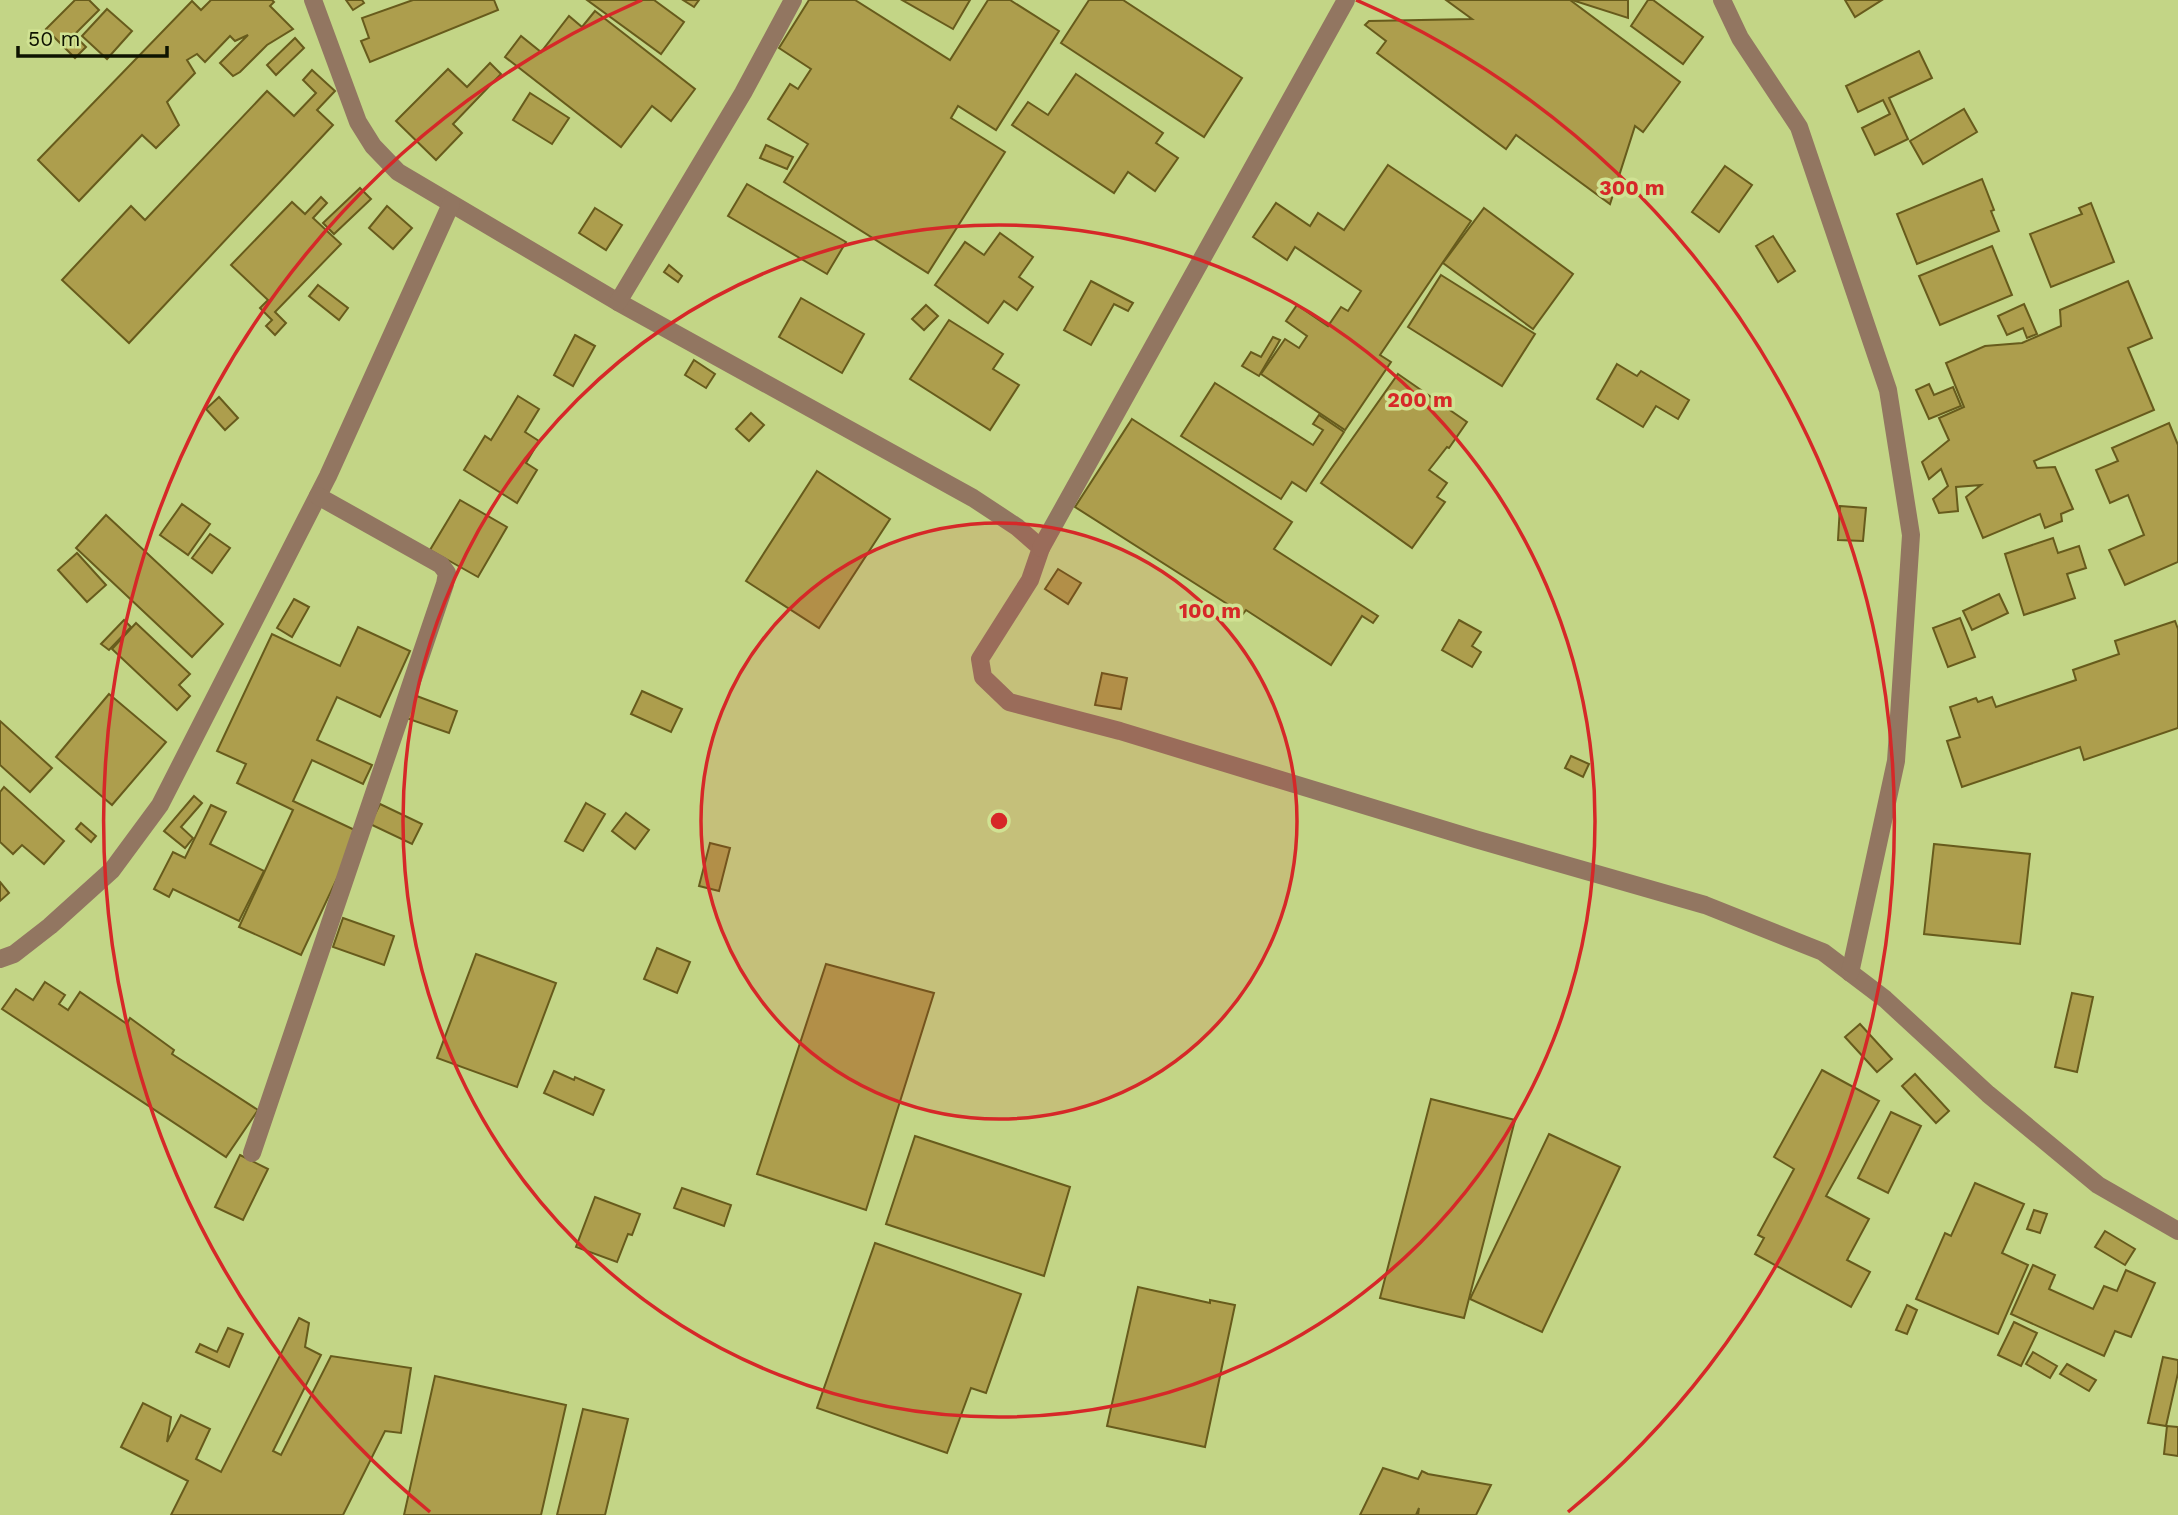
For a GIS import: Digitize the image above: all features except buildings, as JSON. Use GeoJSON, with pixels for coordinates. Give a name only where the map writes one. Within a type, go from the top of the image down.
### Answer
{"type":"FeatureCollection","features":[{"type":"Feature","properties":{"kind":"street"},"geometry":{"type":"LineString","coordinates":[[313,0],[358,122],[373,146],[398,172],[618,302],[974,498],[1017,527],[1041,548]]}},
{"type":"Feature","properties":{"kind":"street"},"geometry":{"type":"LineString","coordinates":[[618,302],[743,93],[793,0]]}},
{"type":"Feature","properties":{"kind":"street"},"geometry":{"type":"LineString","coordinates":[[1346,0],[1041,548],[1030,580],[981,659],[983,677],[1009,702],[1120,731],[1475,839],[1704,905],[1823,952],[1885,999],[1987,1094],[2098,1185],[2178,1231]]}},
{"type":"Feature","properties":{"kind":"street"},"geometry":{"type":"LineString","coordinates":[[1722,0],[1740,38],[1799,127],[1888,390],[1911,535],[1896,761],[1850,973]]}},
{"type":"Feature","properties":{"kind":"street"},"geometry":{"type":"LineString","coordinates":[[0,960],[14,954],[50,926],[112,870],[160,805],[318,496],[451,204]]}},
{"type":"Feature","properties":{"kind":"street"},"geometry":{"type":"LineString","coordinates":[[253,1153],[447,573],[441,565],[318,496]]}}]}
